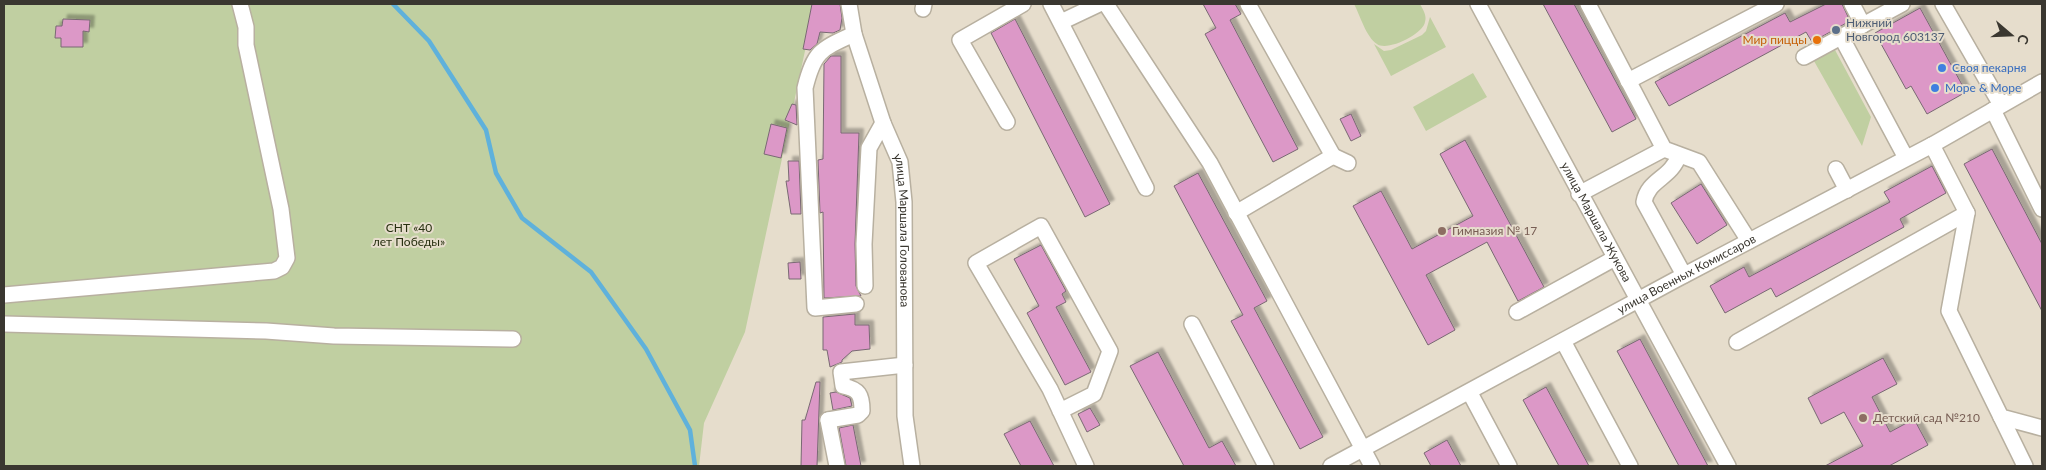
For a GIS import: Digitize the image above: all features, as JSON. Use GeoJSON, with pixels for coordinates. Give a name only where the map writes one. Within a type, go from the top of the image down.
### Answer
{"type":"FeatureCollection","features":[{"type":"Feature","properties":{"kind":"street"},"geometry":{"type":"LineString","coordinates":[[4,295],[218,277],[274,271],[282,267],[287,258],[281,209],[246,45],[246,27],[240,4]]}},
{"type":"Feature","properties":{"kind":"street","name":"улица Маршала Голованова"},"geometry":{"type":"LineString","coordinates":[[849,4],[854,34],[883,123],[900,162],[904,202],[905,416],[912,466]]}},
{"type":"Feature","properties":{"kind":"street"},"geometry":{"type":"LineString","coordinates":[[1007,122],[960,40],[1023,4]]}},
{"type":"Feature","properties":{"kind":"street"},"geometry":{"type":"LineString","coordinates":[[1051,4],[1146,188]]}},
{"type":"Feature","properties":{"kind":"street"},"geometry":{"type":"LineString","coordinates":[[1061,22],[1098,4]]}},
{"type":"Feature","properties":{"kind":"street"},"geometry":{"type":"LineString","coordinates":[[1106,4],[1210,163],[1372,466]]}},
{"type":"Feature","properties":{"kind":"street"},"geometry":{"type":"LineString","coordinates":[[1248,4],[1334,156],[1348,163]]}},
{"type":"Feature","properties":{"kind":"street","name":"улица Маршала Жукова"},"geometry":{"type":"LineString","coordinates":[[1478,4],[1579,194],[1728,466]]}},
{"type":"Feature","properties":{"kind":"street"},"geometry":{"type":"LineString","coordinates":[[1588,4],[1664,149],[1699,162],[1749,242]]}},
{"type":"Feature","properties":{"kind":"street"},"geometry":{"type":"LineString","coordinates":[[1628,81],[1776,4]]}},
{"type":"Feature","properties":{"kind":"street"},"geometry":{"type":"LineString","coordinates":[[1852,4],[1863,25]]}},
{"type":"Feature","properties":{"kind":"street"},"geometry":{"type":"LineString","coordinates":[[1804,57],[1902,4]]}},
{"type":"Feature","properties":{"kind":"street"},"geometry":{"type":"LineString","coordinates":[[1943,4],[1997,107],[2042,209]]}},
{"type":"Feature","properties":{"kind":"street"},"geometry":{"type":"LineString","coordinates":[[854,34],[821,50],[810,69],[806,88],[815,308],[856,304]]}},
{"type":"Feature","properties":{"kind":"street"},"geometry":{"type":"LineString","coordinates":[[1845,44],[1906,158]]}},
{"type":"Feature","properties":{"kind":"street","name":"улица Военных Комиссаров"},"geometry":{"type":"LineString","coordinates":[[1331,466],[1470,393],[1684,275],[1932,145],[2042,82]]}},
{"type":"Feature","properties":{"kind":"street"},"geometry":{"type":"LineString","coordinates":[[865,286],[864,244],[869,148],[883,123]]}},
{"type":"Feature","properties":{"kind":"street"},"geometry":{"type":"LineString","coordinates":[[1932,145],[1967,213],[1949,311],[2025,466]]}},
{"type":"Feature","properties":{"kind":"street"},"geometry":{"type":"LineString","coordinates":[[1579,194],[1664,149]]}},
{"type":"Feature","properties":{"kind":"street"},"geometry":{"type":"LineString","coordinates":[[1679,155],[1676,165],[1668,174],[1650,186],[1645,193],[1644,202],[1684,275]]}},
{"type":"Feature","properties":{"kind":"street"},"geometry":{"type":"LineString","coordinates":[[1236,213],[1334,156]]}},
{"type":"Feature","properties":{"kind":"street"},"geometry":{"type":"LineString","coordinates":[[1836,169],[1847,190]]}},
{"type":"Feature","properties":{"kind":"street"},"geometry":{"type":"LineString","coordinates":[[1737,342],[1967,213]]}},
{"type":"Feature","properties":{"kind":"street"},"geometry":{"type":"LineString","coordinates":[[1060,411],[1094,394],[1110,351],[1041,226],[976,262],[1050,389],[1060,411],[1086,466]]}},
{"type":"Feature","properties":{"kind":"street"},"geometry":{"type":"LineString","coordinates":[[1517,312],[1615,258]]}},
{"type":"Feature","properties":{"kind":"street"},"geometry":{"type":"LineString","coordinates":[[4,324],[266,331],[334,336],[513,339]]}},
{"type":"Feature","properties":{"kind":"street"},"geometry":{"type":"LineString","coordinates":[[1192,324],[1266,466]]}},
{"type":"Feature","properties":{"kind":"street"},"geometry":{"type":"LineString","coordinates":[[1563,341],[1630,466]]}},
{"type":"Feature","properties":{"kind":"street"},"geometry":{"type":"LineString","coordinates":[[828,420],[858,415],[862,411],[860,395],[856,389],[843,386],[841,372],[905,365]]}},
{"type":"Feature","properties":{"kind":"street"},"geometry":{"type":"LineString","coordinates":[[1470,393],[1509,466]]}},
{"type":"Feature","properties":{"kind":"street"},"geometry":{"type":"LineString","coordinates":[[2001,417],[2042,428]]}},
{"type":"Feature","properties":{"kind":"street"},"geometry":{"type":"LineString","coordinates":[[826,466],[828,420]]}},
{"type":"Feature","properties":{"kind":"street"},"geometry":{"type":"LineString","coordinates":[[828,420],[837,466]]}},
{"type":"Feature","properties":{"kind":"green space","name":"СНТ «40 лет Победы»"},"geometry":{"type":"Polygon","coordinates":[[[4,4],[815,4],[745,332],[704,423],[699,466],[4,466],[4,4]]]}},
{"type":"Feature","properties":{"kind":"green space"},"geometry":{"type":"Polygon","coordinates":[[[1354,4],[1420,4],[1425,15],[1425,22],[1423,27],[1412,36],[1396,44],[1382,46],[1373,41],[1354,4]]]}},
{"type":"Feature","properties":{"kind":"green space"},"geometry":{"type":"Polygon","coordinates":[[[1430,17],[1446,47],[1391,76],[1374,44],[1384,51],[1391,50],[1422,35],[1426,31],[1430,17]]]}},
{"type":"Feature","properties":{"kind":"green space"},"geometry":{"type":"Polygon","coordinates":[[[1835,50],[1871,117],[1862,146],[1814,61],[1835,50]]]}},
{"type":"Feature","properties":{"kind":"green space"},"geometry":{"type":"Polygon","coordinates":[[[1473,73],[1487,97],[1426,131],[1413,107],[1473,73]]]}},
{"type":"Feature","properties":{"kind":"building"},"geometry":{"type":"Polygon","coordinates":[[[812,4],[840,4],[842,18],[840,30],[833,33],[820,32],[817,44],[810,50],[803,49],[812,4]]]}},
{"type":"Feature","properties":{"kind":"building"},"geometry":{"type":"Polygon","coordinates":[[[1203,4],[1235,4],[1241,14],[1230,20],[1298,149],[1273,162],[1205,34],[1216,28],[1203,4]]]}},
{"type":"Feature","properties":{"kind":"building"},"geometry":{"type":"Polygon","coordinates":[[[1543,4],[1574,4],[1636,119],[1612,132],[1543,4]]]}},
{"type":"Feature","properties":{"kind":"building"},"geometry":{"type":"Polygon","coordinates":[[[1826,4],[1842,4],[1850,21],[1812,42],[1806,32],[1669,106],[1655,82],[1785,13],[1790,22],[1826,4]]]}},
{"type":"Feature","properties":{"kind":"building"},"geometry":{"type":"Polygon","coordinates":[[[1920,8],[1966,92],[1927,114],[1911,86],[1906,89],[1875,33],[1920,8]]]}},
{"type":"Feature","properties":{"kind":"building"},"geometry":{"type":"Polygon","coordinates":[[[63,19],[90,20],[89,32],[83,31],[83,47],[61,47],[61,38],[55,38],[56,26],[62,26],[63,19]]]}},
{"type":"Feature","properties":{"kind":"building"},"geometry":{"type":"Polygon","coordinates":[[[1015,19],[1110,204],[1085,217],[991,33],[1015,19]]]}},
{"type":"Feature","properties":{"kind":"building"},"geometry":{"type":"Polygon","coordinates":[[[831,56],[841,56],[841,133],[859,133],[855,244],[856,286],[861,296],[824,298],[823,212],[820,213],[818,160],[823,159],[824,64],[831,56]]]}},
{"type":"Feature","properties":{"kind":"building"},"geometry":{"type":"Polygon","coordinates":[[[792,104],[796,105],[797,125],[785,120],[792,104]]]}},
{"type":"Feature","properties":{"kind":"building"},"geometry":{"type":"Polygon","coordinates":[[[1351,114],[1361,136],[1351,141],[1340,119],[1351,114]]]}},
{"type":"Feature","properties":{"kind":"building"},"geometry":{"type":"Polygon","coordinates":[[[771,124],[787,128],[781,158],[764,154],[771,124]]]}},
{"type":"Feature","properties":{"kind":"building"},"geometry":{"type":"Polygon","coordinates":[[[1465,140],[1544,287],[1518,301],[1487,242],[1426,275],[1455,330],[1428,345],[1353,206],[1381,191],[1412,249],[1473,216],[1440,154],[1465,140]]]}},
{"type":"Feature","properties":{"kind":"building"},"geometry":{"type":"Polygon","coordinates":[[[1992,149],[2042,244],[2042,311],[1964,164],[1992,149]]]}},
{"type":"Feature","properties":{"kind":"building"},"geometry":{"type":"Polygon","coordinates":[[[788,161],[799,161],[801,214],[791,214],[786,181],[789,181],[788,161]]]}},
{"type":"Feature","properties":{"kind":"building"},"geometry":{"type":"Polygon","coordinates":[[[1932,166],[1946,193],[1900,219],[1904,227],[1776,297],[1771,288],[1725,313],[1710,286],[1744,267],[1749,277],[1890,202],[1884,192],[1932,166]]]}},
{"type":"Feature","properties":{"kind":"building"},"geometry":{"type":"Polygon","coordinates":[[[1198,173],[1267,301],[1254,308],[1323,437],[1300,449],[1231,321],[1243,315],[1174,186],[1198,173]]]}},
{"type":"Feature","properties":{"kind":"building"},"geometry":{"type":"Polygon","coordinates":[[[1701,184],[1727,225],[1697,244],[1671,203],[1701,184]]]}},
{"type":"Feature","properties":{"kind":"building"},"geometry":{"type":"Polygon","coordinates":[[[1041,245],[1066,291],[1062,294],[1066,302],[1056,307],[1091,372],[1065,385],[1027,313],[1039,306],[1014,259],[1041,245]]]}},
{"type":"Feature","properties":{"kind":"building"},"geometry":{"type":"Polygon","coordinates":[[[800,262],[801,279],[789,279],[788,263],[800,262]]]}},
{"type":"Feature","properties":{"kind":"building"},"geometry":{"type":"Polygon","coordinates":[[[855,314],[855,325],[869,325],[870,349],[852,351],[842,362],[830,367],[827,350],[823,350],[823,317],[855,314]]]}},
{"type":"Feature","properties":{"kind":"building"},"geometry":{"type":"Polygon","coordinates":[[[1640,339],[1708,466],[1679,466],[1617,351],[1640,339]]]}},
{"type":"Feature","properties":{"kind":"building"},"geometry":{"type":"Polygon","coordinates":[[[1158,352],[1209,448],[1222,441],[1236,466],[1184,466],[1130,366],[1158,352]]]}},
{"type":"Feature","properties":{"kind":"building"},"geometry":{"type":"Polygon","coordinates":[[[1883,358],[1897,384],[1872,397],[1890,432],[1914,419],[1928,445],[1889,466],[1825,466],[1863,446],[1844,412],[1821,424],[1808,398],[1883,358]]]}},
{"type":"Feature","properties":{"kind":"building"},"geometry":{"type":"Polygon","coordinates":[[[816,382],[820,382],[817,466],[801,466],[802,420],[805,420],[816,382]]]}},
{"type":"Feature","properties":{"kind":"building"},"geometry":{"type":"Polygon","coordinates":[[[1546,387],[1589,466],[1559,466],[1523,400],[1546,387]]]}},
{"type":"Feature","properties":{"kind":"building"},"geometry":{"type":"Polygon","coordinates":[[[836,392],[850,398],[852,406],[833,410],[830,393],[836,392]]]}},
{"type":"Feature","properties":{"kind":"building"},"geometry":{"type":"Polygon","coordinates":[[[1090,408],[1100,425],[1087,432],[1078,414],[1090,408]]]}},
{"type":"Feature","properties":{"kind":"building"},"geometry":{"type":"Polygon","coordinates":[[[1030,421],[1054,466],[1021,466],[1004,434],[1030,421]]]}},
{"type":"Feature","properties":{"kind":"building"},"geometry":{"type":"Polygon","coordinates":[[[853,425],[861,466],[846,466],[839,428],[853,425]]]}},
{"type":"Feature","properties":{"kind":"building"},"geometry":{"type":"Polygon","coordinates":[[[1447,440],[1461,466],[1431,466],[1424,453],[1447,440]]]}},
{"type":"Feature","properties":{"kind":"waterway"},"geometry":{"type":"LineString","coordinates":[[393,4],[429,41],[486,130],[496,173],[522,218],[591,272],[646,349],[690,430],[695,466]]}},
{"type":"Feature","properties":{"kind":"place","name":"Нижний Новгород 603137"},"geometry":{"type":"Point","coordinates":[1836,30]}},
{"type":"Feature","properties":{"kind":"place","name":"Мир пиццы"},"geometry":{"type":"Point","coordinates":[1817,40]}},
{"type":"Feature","properties":{"kind":"place","name":"Своя пекарня"},"geometry":{"type":"Point","coordinates":[1942,68]}},
{"type":"Feature","properties":{"kind":"place","name":"Море & Море"},"geometry":{"type":"Point","coordinates":[1935,88]}},
{"type":"Feature","properties":{"kind":"place","name":"Гимназия № 17"},"geometry":{"type":"Point","coordinates":[1442,231]}},
{"type":"Feature","properties":{"kind":"place","name":"Детский сад №210"},"geometry":{"type":"Point","coordinates":[1863,418]}}]}
